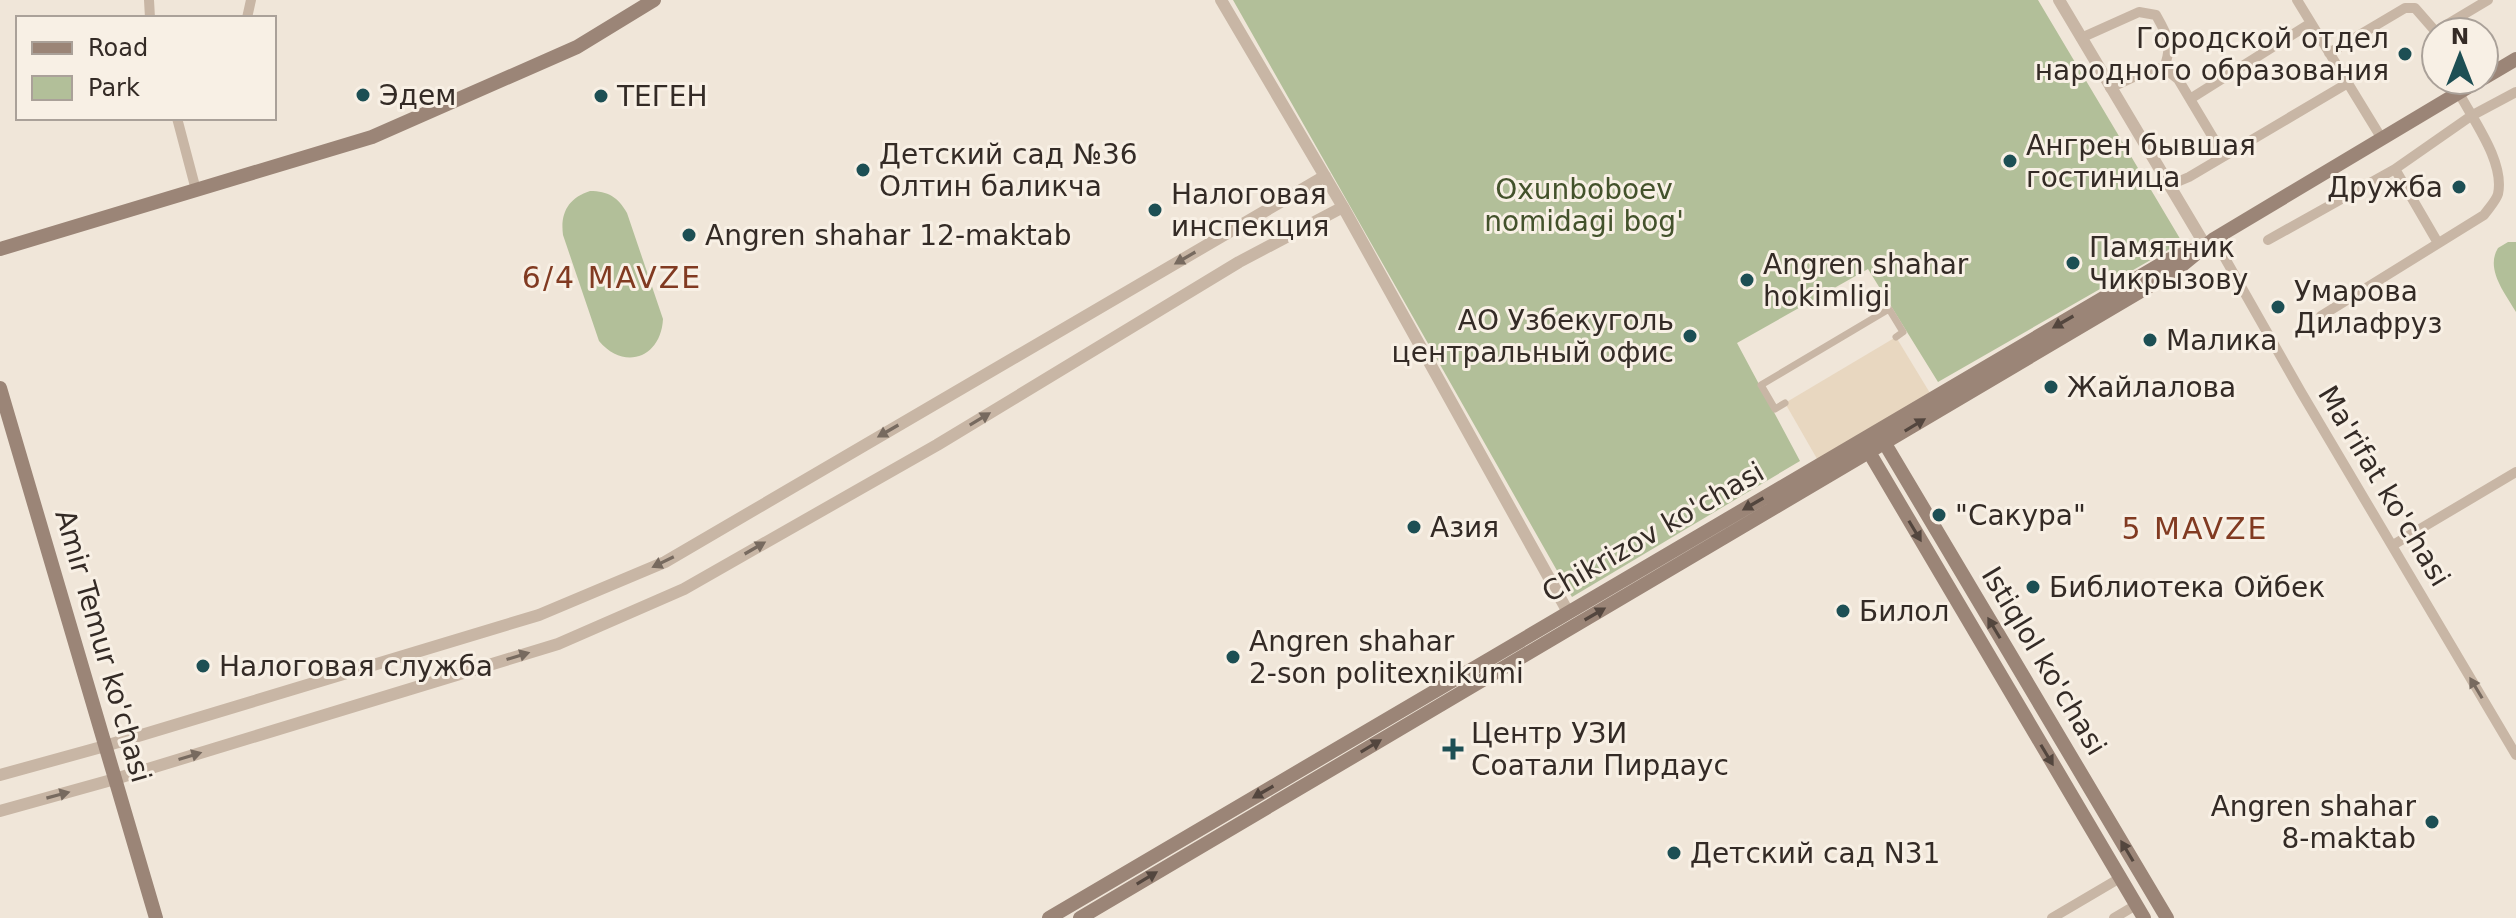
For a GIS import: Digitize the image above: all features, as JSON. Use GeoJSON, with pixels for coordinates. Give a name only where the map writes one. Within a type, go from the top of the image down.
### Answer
{"type":"FeatureCollection","features":[{"type":"Feature","properties":{"kind":"main road"},"geometry":{"type":"LineString","coordinates":[[0,249],[372,137],[577,47],[654,0]]}},
{"type":"Feature","properties":{"kind":"main road","name":"Chikrizov ko'chasi"},"geometry":{"type":"LineString","coordinates":[[1080,918],[1824,470],[2175,271],[2209,242],[2450,96]]}},
{"type":"Feature","properties":{"kind":"main road","name":"Amir Temur ko'chasi"},"geometry":{"type":"LineString","coordinates":[[0,388],[156,918]]}},
{"type":"Feature","properties":{"kind":"main road","name":"Istiqlol ko'chasi"},"geometry":{"type":"LineString","coordinates":[[1880,437],[2167,918]]}},
{"type":"Feature","properties":{"kind":"main road","name":"Istiqlol ko'chasi"},"geometry":{"type":"LineString","coordinates":[[1865,446],[2140,912]]}},
{"type":"Feature","properties":{"kind":"main road","name":"Chikrizov ko'chasi"},"geometry":{"type":"LineString","coordinates":[[1049,918],[1568,612],[1824,470]]}},
{"type":"Feature","properties":{"kind":"street"},"geometry":{"type":"LineString","coordinates":[[1221,0],[1343,207],[1568,612]]}},
{"type":"Feature","properties":{"kind":"street"},"geometry":{"type":"LineString","coordinates":[[2059,0],[2170,185],[2209,242]]}},
{"type":"Feature","properties":{"kind":"street"},"geometry":{"type":"LineString","coordinates":[[2132,0],[2139,12]]}},
{"type":"Feature","properties":{"kind":"street"},"geometry":{"type":"LineString","coordinates":[[2297,0],[2382,139]]}},
{"type":"Feature","properties":{"kind":"street"},"geometry":{"type":"LineString","coordinates":[[2462,16],[2488,0]]}},
{"type":"Feature","properties":{"kind":"street"},"geometry":{"type":"LineString","coordinates":[[2329,53],[2413,4]]}},
{"type":"Feature","properties":{"kind":"street"},"geometry":{"type":"LineString","coordinates":[[2081,38],[2139,12],[2156,15],[2166,32],[2171,51],[2164,68]]}},
{"type":"Feature","properties":{"kind":"street"},"geometry":{"type":"LineString","coordinates":[[2190,99],[2311,23]]}},
{"type":"Feature","properties":{"kind":"street"},"geometry":{"type":"LineString","coordinates":[[2110,88],[2151,69],[2164,68],[2178,79],[2224,156]]}},
{"type":"Feature","properties":{"kind":"street"},"geometry":{"type":"LineString","coordinates":[[2170,185],[2348,83]]}},
{"type":"Feature","properties":{"kind":"street"},"geometry":{"type":"LineString","coordinates":[[2268,240],[2395,169],[2471,116],[2516,92]]}},
{"type":"Feature","properties":{"kind":"street"},"geometry":{"type":"LineString","coordinates":[[2321,316],[2484,215],[2498,196],[2494,159],[2471,116],[2471,96]]}},
{"type":"Feature","properties":{"kind":"street"},"geometry":{"type":"LineString","coordinates":[[178,120],[196,190]]}},
{"type":"Feature","properties":{"kind":"street"},"geometry":{"type":"LineString","coordinates":[[2395,169],[2438,243]]}},
{"type":"Feature","properties":{"kind":"street"},"geometry":{"type":"LineString","coordinates":[[0,775],[539,615],[665,562],[1325,176]]}},
{"type":"Feature","properties":{"kind":"street"},"geometry":{"type":"LineString","coordinates":[[0,811],[558,644],[684,589],[937,445],[1239,262],[1343,207]]}},
{"type":"Feature","properties":{"kind":"street","name":"Ma'rifat ko'chasi"},"geometry":{"type":"LineString","coordinates":[[2209,242],[2516,755]]}},
{"type":"Feature","properties":{"kind":"street"},"geometry":{"type":"LineString","coordinates":[[1785,403],[1775,409],[1761,385],[1889,309],[1903,332],[1896,337]]}},
{"type":"Feature","properties":{"kind":"street"},"geometry":{"type":"LineString","coordinates":[[2393,545],[2516,472]]}},
{"type":"Feature","properties":{"kind":"street"},"geometry":{"type":"LineString","coordinates":[[2052,918],[2120,878]]}},
{"type":"Feature","properties":{"kind":"street"},"geometry":{"type":"LineString","coordinates":[[2114,918],[2140,912]]}},
{"type":"Feature","properties":{"kind":"green space","name":"Oxunboboev nomidagi bog'"},"geometry":{"type":"Polygon","coordinates":[[[1233,0],[2038,0],[2182,242],[1938,382],[1868,269],[1737,343],[1800,461],[1572,597],[1233,0]]]}},
{"type":"Feature","properties":{"kind":"green space"},"geometry":{"type":"Polygon","coordinates":[[[590,191],[612,196],[627,213],[663,319],[656,343],[640,356],[619,356],[599,341],[563,235],[563,219],[571,202],[590,191]]]}},
{"type":"Feature","properties":{"kind":"green space"},"geometry":{"type":"Polygon","coordinates":[[[2508,242],[2516,242],[2516,312],[2498,281],[2494,264],[2498,248],[2508,242]]]}},
{"type":"Feature","properties":{"kind":"shaded area"},"geometry":{"type":"Polygon","coordinates":[[[1896,337],[1933,398],[1820,464],[1785,403],[1896,337]]]}},
{"type":"Feature","properties":{"kind":"place","name":"Городской отдел народного образования"},"geometry":{"type":"Point","coordinates":[2405,54]}},
{"type":"Feature","properties":{"kind":"place","name":"Эдем"},"geometry":{"type":"Point","coordinates":[363,95]}},
{"type":"Feature","properties":{"kind":"place","name":"ТЕГЕН"},"geometry":{"type":"Point","coordinates":[601,96]}},
{"type":"Feature","properties":{"kind":"place","name":"Ангрен бывшая гостиница"},"geometry":{"type":"Point","coordinates":[2010,161]}},
{"type":"Feature","properties":{"kind":"place","name":"Детский сад №36 Олтин баликча"},"geometry":{"type":"Point","coordinates":[863,170]}},
{"type":"Feature","properties":{"kind":"place","name":"Дружба"},"geometry":{"type":"Point","coordinates":[2459,187]}},
{"type":"Feature","properties":{"kind":"place","name":"Налоговая инспекция"},"geometry":{"type":"Point","coordinates":[1155,210]}},
{"type":"Feature","properties":{"kind":"place","name":"Angren shahar 12-maktab"},"geometry":{"type":"Point","coordinates":[689,235]}},
{"type":"Feature","properties":{"kind":"place","name":"Памятник Чикрызову"},"geometry":{"type":"Point","coordinates":[2073,263]}},
{"type":"Feature","properties":{"kind":"place","name":"Angren shahar hokimligi"},"geometry":{"type":"Point","coordinates":[1747,280]}},
{"type":"Feature","properties":{"kind":"place","name":"Умарова Дилафруз"},"geometry":{"type":"Point","coordinates":[2278,307]}},
{"type":"Feature","properties":{"kind":"place","name":"АО Узбекуголь центральный офис"},"geometry":{"type":"Point","coordinates":[1690,336]}},
{"type":"Feature","properties":{"kind":"place","name":"Малика"},"geometry":{"type":"Point","coordinates":[2150,340]}},
{"type":"Feature","properties":{"kind":"place","name":"Жайлалова"},"geometry":{"type":"Point","coordinates":[2051,387]}},
{"type":"Feature","properties":{"kind":"place","name":"\"Сакура\""},"geometry":{"type":"Point","coordinates":[1939,515]}},
{"type":"Feature","properties":{"kind":"place","name":"Азия"},"geometry":{"type":"Point","coordinates":[1414,527]}},
{"type":"Feature","properties":{"kind":"place","name":"Библиотека Ойбек"},"geometry":{"type":"Point","coordinates":[2033,587]}},
{"type":"Feature","properties":{"kind":"place","name":"Билол"},"geometry":{"type":"Point","coordinates":[1843,611]}},
{"type":"Feature","properties":{"kind":"place","name":"Angren shahar 2-son politexnikumi"},"geometry":{"type":"Point","coordinates":[1233,657]}},
{"type":"Feature","properties":{"kind":"place","name":"Налоговая служба"},"geometry":{"type":"Point","coordinates":[203,666]}},
{"type":"Feature","properties":{"kind":"place","name":"Центр УЗИ Соатали Пирдаус"},"geometry":{"type":"Point","coordinates":[1453,749]}},
{"type":"Feature","properties":{"kind":"place","name":"Angren shahar 8-maktab"},"geometry":{"type":"Point","coordinates":[2432,822]}},
{"type":"Feature","properties":{"kind":"place","name":"Детский сад N31"},"geometry":{"type":"Point","coordinates":[1674,853]}},
{"type":"Feature","properties":{"kind":"district","name":"6/4 MAVZE"},"geometry":{"type":"Point","coordinates":[612,277]}},
{"type":"Feature","properties":{"kind":"district","name":"5 MAVZE"},"geometry":{"type":"Point","coordinates":[2195,528]}}]}
